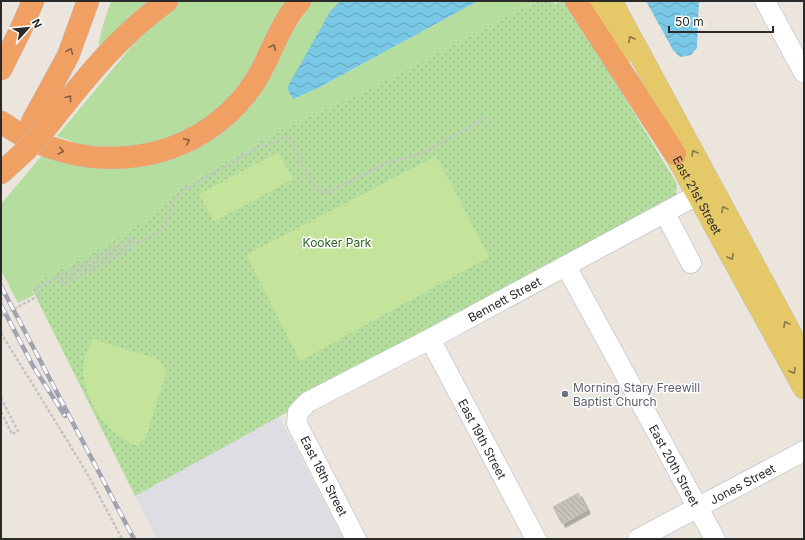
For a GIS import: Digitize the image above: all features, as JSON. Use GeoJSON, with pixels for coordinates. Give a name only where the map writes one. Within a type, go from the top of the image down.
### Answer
{"type":"FeatureCollection","features":[{"type":"Feature","properties":{"kind":"highway"},"geometry":{"type":"LineString","coordinates":[[1,65],[24,1]]}},
{"type":"Feature","properties":{"kind":"highway"},"geometry":{"type":"LineString","coordinates":[[1,69],[21,30],[33,1]]}},
{"type":"Feature","properties":{"kind":"highway"},"geometry":{"type":"LineString","coordinates":[[39,126],[68,56],[88,1]]}},
{"type":"Feature","properties":{"kind":"highway"},"geometry":{"type":"LineString","coordinates":[[1,173],[39,126],[106,53],[139,22],[167,1]]}},
{"type":"Feature","properties":{"kind":"highway"},"geometry":{"type":"LineString","coordinates":[[1,122],[54,150],[88,157],[126,158],[158,152],[188,141],[218,124],[240,101],[254,83],[270,55],[282,28],[300,1]]}},
{"type":"Feature","properties":{"kind":"highway"},"geometry":{"type":"LineString","coordinates":[[576,1],[676,154]]}},
{"type":"Feature","properties":{"kind":"highway"},"geometry":{"type":"LineString","coordinates":[[1,166],[21,148]]}},
{"type":"Feature","properties":{"kind":"main road","name":"East 21st Street"},"geometry":{"type":"LineString","coordinates":[[592,1],[676,154],[705,191],[804,358]]}},
{"type":"Feature","properties":{"kind":"main road","name":"East 21st Street"},"geometry":{"type":"LineString","coordinates":[[611,1],[804,388]]}},
{"type":"Feature","properties":{"kind":"street"},"geometry":{"type":"LineString","coordinates":[[765,1],[804,73]]}},
{"type":"Feature","properties":{"kind":"street","name":"Bennett Street"},"geometry":{"type":"LineString","coordinates":[[298,412],[308,402],[430,339],[705,191]]}},
{"type":"Feature","properties":{"kind":"street"},"geometry":{"type":"LineString","coordinates":[[665,213],[691,263]]}},
{"type":"Feature","properties":{"kind":"street","name":"East 20th Street"},"geometry":{"type":"LineString","coordinates":[[566,266],[715,539]]}},
{"type":"Feature","properties":{"kind":"street","name":"East 19th Street"},"geometry":{"type":"LineString","coordinates":[[430,339],[536,539]]}},
{"type":"Feature","properties":{"kind":"street","name":"East 18th Street"},"geometry":{"type":"LineString","coordinates":[[298,412],[297,424],[356,539]]}},
{"type":"Feature","properties":{"kind":"street","name":"Jones Street"},"geometry":{"type":"LineString","coordinates":[[638,539],[804,451]]}},
{"type":"Feature","properties":{"kind":"path"},"geometry":{"type":"LineString","coordinates":[[1,316],[40,296],[36,288],[132,238],[135,242],[61,280],[64,285],[161,231],[165,225],[173,202],[186,189],[256,150],[288,136],[314,188],[327,193],[390,161],[414,156],[424,152],[487,117]]}},
{"type":"Feature","properties":{"kind":"path"},"geometry":{"type":"LineString","coordinates":[[1,332],[87,473],[122,539]]}},
{"type":"Feature","properties":{"kind":"path"},"geometry":{"type":"LineString","coordinates":[[1,398],[18,431],[12,434],[1,412]]}},
{"type":"Feature","properties":{"kind":"shaded area"},"geometry":{"type":"Polygon","coordinates":[[[279,416],[344,539],[157,539],[135,496],[279,416]]]}},
{"type":"Feature","properties":{"kind":"green space"},"geometry":{"type":"Polygon","coordinates":[[[111,1],[155,1],[105,50],[99,45],[101,32],[111,1]]]}},
{"type":"Feature","properties":{"kind":"green space"},"geometry":{"type":"Polygon","coordinates":[[[180,1],[291,1],[261,59],[219,111],[179,135],[134,148],[85,146],[57,136],[146,29],[180,1]]]}},
{"type":"Feature","properties":{"kind":"green space"},"geometry":{"type":"Polygon","coordinates":[[[310,1],[341,1],[331,10],[293,99],[318,88],[478,1],[537,1],[371,88],[283,129],[181,188],[158,213],[89,255],[30,285],[34,295],[18,303],[1,270],[1,204],[43,154],[78,164],[225,123],[230,126],[310,1]]]}},
{"type":"Feature","properties":{"kind":"green space","name":"Kooker Park"},"geometry":{"type":"Polygon","coordinates":[[[537,1],[553,1],[555,4],[559,1],[565,1],[575,15],[677,184],[676,195],[668,203],[135,496],[30,285],[89,255],[158,213],[181,188],[283,129],[371,88],[537,1]]]}},
{"type":"Feature","properties":{"kind":"green space"},"geometry":{"type":"Polygon","coordinates":[[[278,152],[293,179],[214,222],[199,194],[278,152]]]}},
{"type":"Feature","properties":{"kind":"green space"},"geometry":{"type":"Polygon","coordinates":[[[436,156],[489,257],[300,361],[246,255],[436,156]]]}},
{"type":"Feature","properties":{"kind":"green space"},"geometry":{"type":"Polygon","coordinates":[[[93,339],[160,360],[166,373],[147,434],[137,446],[126,441],[108,427],[94,408],[89,397],[83,374],[83,365],[85,356],[93,339]]]}},
{"type":"Feature","properties":{"kind":"water"},"geometry":{"type":"Polygon","coordinates":[[[341,1],[478,1],[318,88],[293,99],[287,88],[331,10],[341,1]]]}},
{"type":"Feature","properties":{"kind":"water"},"geometry":{"type":"Polygon","coordinates":[[[646,1],[699,1],[697,48],[691,55],[680,57],[673,50],[646,1]]]}},
{"type":"Feature","properties":{"kind":"building"},"geometry":{"type":"Polygon","coordinates":[[[578,493],[587,510],[562,524],[553,507],[578,493]]]}},
{"type":"Feature","properties":{"kind":"railway"},"geometry":{"type":"LineString","coordinates":[[1,286],[134,539]]}},
{"type":"Feature","properties":{"kind":"railway"},"geometry":{"type":"LineString","coordinates":[[1,305],[33,366],[65,416]]}},
{"type":"Feature","properties":{"kind":"place","name":"Morning Stary Freewill Baptist Church"},"geometry":{"type":"Point","coordinates":[565,394]}}]}
